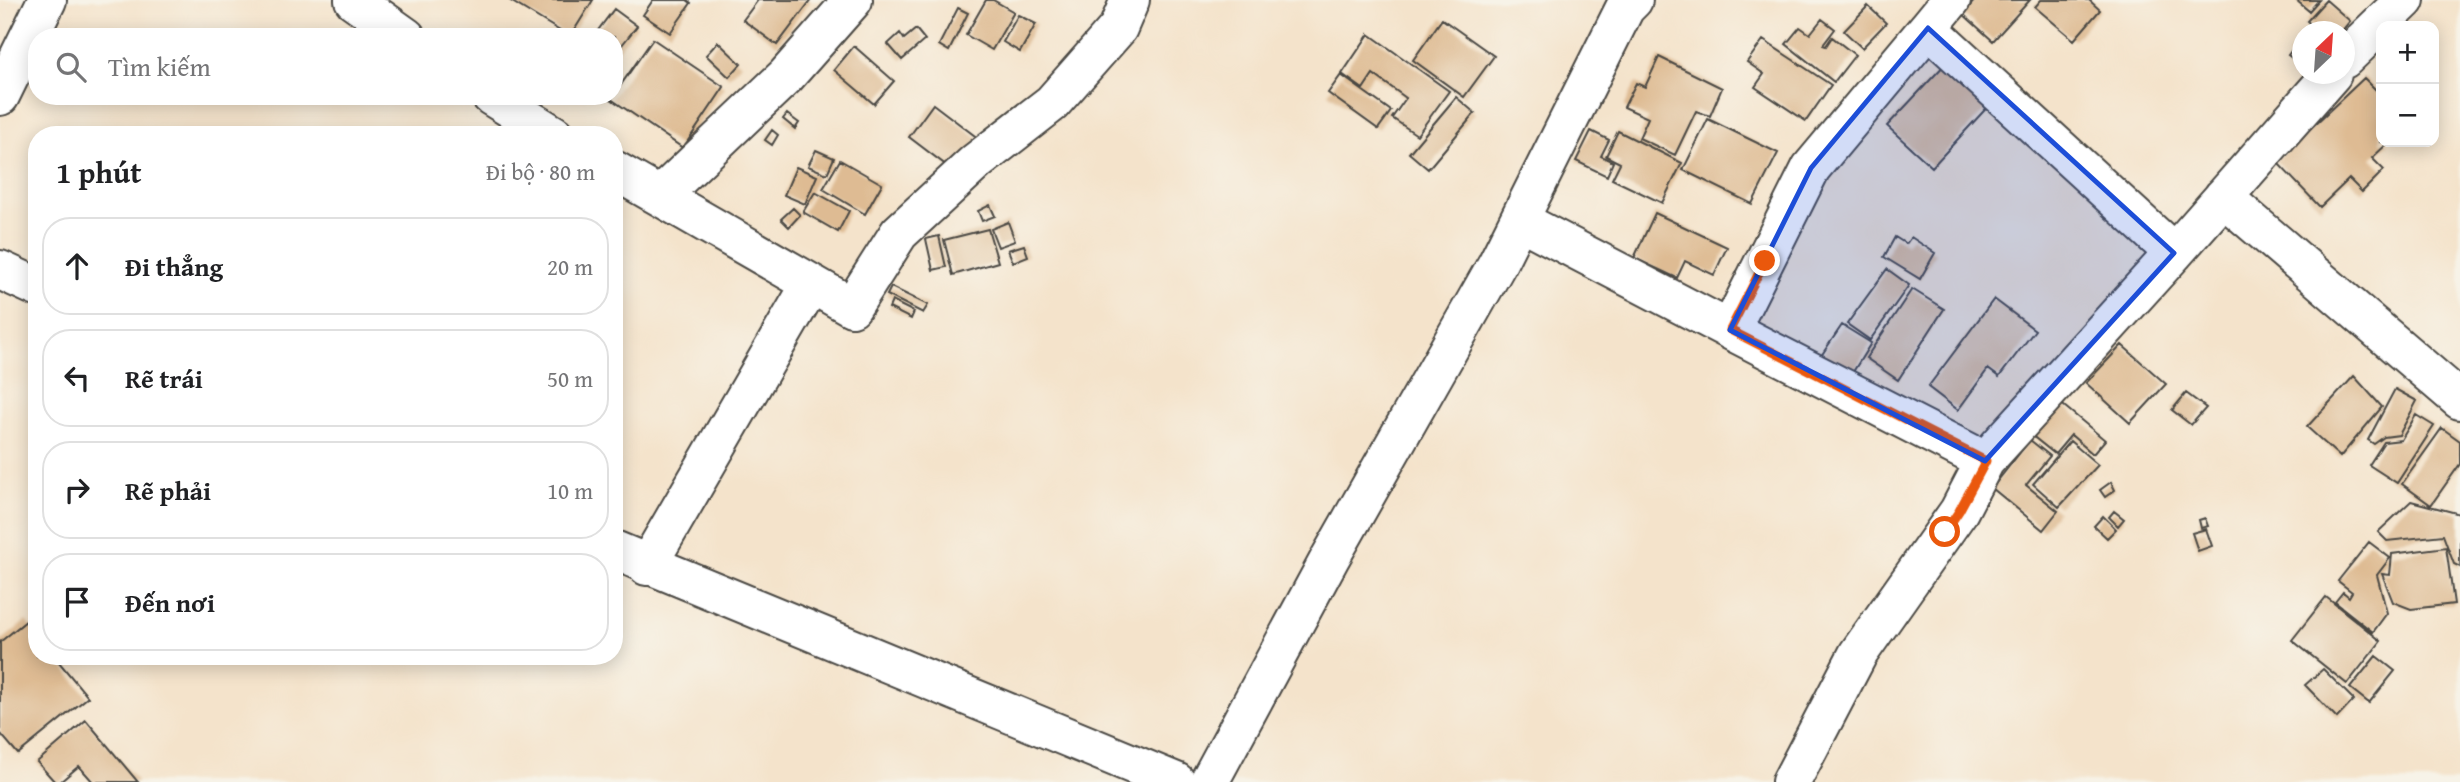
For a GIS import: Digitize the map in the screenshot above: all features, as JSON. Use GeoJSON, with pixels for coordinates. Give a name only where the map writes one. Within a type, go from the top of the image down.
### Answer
{"type":"FeatureCollection","features":[{"type":"Feature","properties":{"kind":"street"},"geometry":{"type":"LineString","coordinates":[[33,28],[47,0]]}},
{"type":"Feature","properties":{"kind":"street"},"geometry":{"type":"LineString","coordinates":[[354,0],[393,28]]}},
{"type":"Feature","properties":{"kind":"street"},"geometry":{"type":"LineString","coordinates":[[660,196],[786,76],[853,0]]}},
{"type":"Feature","properties":{"kind":"street"},"geometry":{"type":"LineString","coordinates":[[623,175],[852,307],[899,233],[976,162],[1052,103],[1118,28],[1130,0]]}},
{"type":"Feature","properties":{"kind":"street"},"geometry":{"type":"LineString","coordinates":[[2355,48],[2405,0]]}},
{"type":"Feature","properties":{"kind":"street"},"geometry":{"type":"LineString","coordinates":[[1209,782],[1330,558],[1497,264],[1624,3]]}},
{"type":"Feature","properties":{"kind":"street"},"geometry":{"type":"LineString","coordinates":[[1730,330],[1811,168],[1940,14],[2174,253]]}},
{"type":"Feature","properties":{"kind":"street"},"geometry":{"type":"LineString","coordinates":[[0,96],[28,39]]}},
{"type":"Feature","properties":{"kind":"street"},"geometry":{"type":"LineString","coordinates":[[1791,782],[1858,654],[1959,511],[1986,461],[2323,84]]}},
{"type":"Feature","properties":{"kind":"street"},"geometry":{"type":"LineString","coordinates":[[506,105],[539,126]]}},
{"type":"Feature","properties":{"kind":"street"},"geometry":{"type":"LineString","coordinates":[[2223,197],[2460,400]]}},
{"type":"Feature","properties":{"kind":"street"},"geometry":{"type":"LineString","coordinates":[[1519,220],[1986,461]]}},
{"type":"Feature","properties":{"kind":"street"},"geometry":{"type":"LineString","coordinates":[[0,270],[28,283]]}},
{"type":"Feature","properties":{"kind":"street"},"geometry":{"type":"LineString","coordinates":[[811,284],[631,558],[1176,782]]}},
{"type":"Feature","properties":{"kind":"highlighted area"},"geometry":{"type":"Polygon","coordinates":[[[1928,28],[2174,253],[1985,461],[1730,330],[1811,168],[1928,28]]]}},
{"type":"Feature","properties":{"kind":"building"},"geometry":{"type":"Polygon","coordinates":[[[509,0],[593,0],[576,28],[555,28],[509,0]]]}},
{"type":"Feature","properties":{"kind":"building"},"geometry":{"type":"Polygon","coordinates":[[[653,0],[687,0],[691,3],[670,33],[643,15],[653,0]]]}},
{"type":"Feature","properties":{"kind":"building"},"geometry":{"type":"Polygon","coordinates":[[[758,0],[811,0],[777,45],[743,20],[758,0]]]}},
{"type":"Feature","properties":{"kind":"building"},"geometry":{"type":"Polygon","coordinates":[[[986,0],[993,0],[1014,12],[992,50],[966,35],[986,0]]]}},
{"type":"Feature","properties":{"kind":"building"},"geometry":{"type":"Polygon","coordinates":[[[1975,0],[2030,0],[1993,41],[1963,14],[1975,0]]]}},
{"type":"Feature","properties":{"kind":"building"},"geometry":{"type":"Polygon","coordinates":[[[2041,0],[2089,0],[2100,10],[2074,40],[2035,7],[2041,0]]]}},
{"type":"Feature","properties":{"kind":"building"},"geometry":{"type":"Polygon","coordinates":[[[2296,0],[2319,0],[2309,11],[2296,0]]]}},
{"type":"Feature","properties":{"kind":"building"},"geometry":{"type":"Polygon","coordinates":[[[2326,0],[2350,21],[2307,21],[2326,0]]]}},
{"type":"Feature","properties":{"kind":"building"},"geometry":{"type":"Polygon","coordinates":[[[1868,6],[1886,23],[1862,48],[1844,31],[1868,6]]]}},
{"type":"Feature","properties":{"kind":"building"},"geometry":{"type":"Polygon","coordinates":[[[958,8],[968,13],[949,51],[939,45],[958,8]]]}},
{"type":"Feature","properties":{"kind":"building"},"geometry":{"type":"Polygon","coordinates":[[[614,9],[637,26],[623,44],[623,28],[600,28],[614,9]]]}},
{"type":"Feature","properties":{"kind":"building"},"geometry":{"type":"Polygon","coordinates":[[[1018,15],[1036,24],[1020,52],[1003,42],[1018,15]]]}},
{"type":"Feature","properties":{"kind":"building"},"geometry":{"type":"Polygon","coordinates":[[[1442,19],[1494,56],[1464,97],[1413,60],[1442,19]]]}},
{"type":"Feature","properties":{"kind":"building"},"geometry":{"type":"Polygon","coordinates":[[[1822,19],[1835,29],[1823,45],[1826,46],[1832,37],[1855,55],[1834,82],[1786,44],[1800,27],[1810,34],[1822,19]]]}},
{"type":"Feature","properties":{"kind":"building"},"geometry":{"type":"Polygon","coordinates":[[[916,29],[925,40],[902,60],[888,44],[900,33],[904,39],[916,29]]]}},
{"type":"Feature","properties":{"kind":"building"},"geometry":{"type":"Polygon","coordinates":[[[1369,34],[1449,91],[1417,135],[1392,118],[1406,98],[1373,74],[1363,89],[1342,74],[1369,34]]]}},
{"type":"Feature","properties":{"kind":"building"},"geometry":{"type":"Polygon","coordinates":[[[653,39],[724,87],[683,148],[620,105],[623,105],[623,82],[653,39]]]}},
{"type":"Feature","properties":{"kind":"building"},"geometry":{"type":"Polygon","coordinates":[[[1763,40],[1831,85],[1806,121],[1755,87],[1764,74],[1747,62],[1763,40]]]}},
{"type":"Feature","properties":{"kind":"building"},"geometry":{"type":"Polygon","coordinates":[[[718,42],[741,64],[729,77],[706,55],[718,42]]]}},
{"type":"Feature","properties":{"kind":"building"},"geometry":{"type":"Polygon","coordinates":[[[854,46],[894,81],[874,104],[834,70],[854,46]]]}},
{"type":"Feature","properties":{"kind":"building"},"geometry":{"type":"Polygon","coordinates":[[[1659,57],[1722,88],[1710,116],[1696,111],[1675,155],[1639,138],[1648,118],[1624,107],[1636,83],[1645,87],[1659,57]]]}},
{"type":"Feature","properties":{"kind":"building"},"geometry":{"type":"Polygon","coordinates":[[[1949,60],[1994,100],[1932,167],[1887,126],[1949,60]]]}},
{"type":"Feature","properties":{"kind":"building"},"geometry":{"type":"Polygon","coordinates":[[[1341,75],[1391,111],[1378,129],[1328,93],[1341,75]]]}},
{"type":"Feature","properties":{"kind":"building"},"geometry":{"type":"Polygon","coordinates":[[[2364,78],[2376,90],[2376,147],[2384,147],[2372,158],[2384,170],[2362,192],[2349,179],[2320,207],[2276,161],[2364,78]]]}},
{"type":"Feature","properties":{"kind":"building"},"geometry":{"type":"Polygon","coordinates":[[[1456,97],[1475,113],[1428,169],[1409,153],[1456,97]]]}},
{"type":"Feature","properties":{"kind":"building"},"geometry":{"type":"Polygon","coordinates":[[[933,104],[979,139],[955,172],[909,137],[933,104]]]}},
{"type":"Feature","properties":{"kind":"building"},"geometry":{"type":"Polygon","coordinates":[[[787,114],[799,123],[795,129],[783,119],[787,114]]]}},
{"type":"Feature","properties":{"kind":"building"},"geometry":{"type":"Polygon","coordinates":[[[1708,119],[1778,153],[1752,204],[1683,170],[1708,119]]]}},
{"type":"Feature","properties":{"kind":"building"},"geometry":{"type":"Polygon","coordinates":[[[772,130],[778,135],[772,145],[765,140],[772,130]]]}},
{"type":"Feature","properties":{"kind":"building"},"geometry":{"type":"Polygon","coordinates":[[[1591,131],[1609,140],[1601,156],[1613,162],[1607,176],[1576,161],[1591,131]]]}},
{"type":"Feature","properties":{"kind":"building"},"geometry":{"type":"Polygon","coordinates":[[[1618,131],[1682,163],[1662,203],[1612,179],[1620,163],[1606,156],[1618,131]]]}},
{"type":"Feature","properties":{"kind":"building"},"geometry":{"type":"Polygon","coordinates":[[[816,150],[834,158],[827,174],[808,166],[816,150]]]}},
{"type":"Feature","properties":{"kind":"building"},"geometry":{"type":"Polygon","coordinates":[[[840,160],[882,184],[865,214],[823,189],[840,160]]]}},
{"type":"Feature","properties":{"kind":"building"},"geometry":{"type":"Polygon","coordinates":[[[796,167],[817,176],[805,204],[784,195],[796,167]]]}},
{"type":"Feature","properties":{"kind":"building"},"geometry":{"type":"Polygon","coordinates":[[[815,192],[849,211],[838,232],[803,212],[815,192]]]}},
{"type":"Feature","properties":{"kind":"building"},"geometry":{"type":"Polygon","coordinates":[[[990,205],[995,216],[982,221],[978,211],[990,205]]]}},
{"type":"Feature","properties":{"kind":"building"},"geometry":{"type":"Polygon","coordinates":[[[793,208],[800,215],[789,227],[781,219],[793,208]]]}},
{"type":"Feature","properties":{"kind":"building"},"geometry":{"type":"Polygon","coordinates":[[[1655,213],[1727,247],[1714,275],[1685,261],[1677,278],[1634,258],[1655,213]]]}},
{"type":"Feature","properties":{"kind":"building"},"geometry":{"type":"Polygon","coordinates":[[[1008,222],[1015,241],[998,247],[991,229],[1008,222]]]}},
{"type":"Feature","properties":{"kind":"building"},"geometry":{"type":"Polygon","coordinates":[[[988,229],[998,262],[953,275],[944,240],[988,229]]]}},
{"type":"Feature","properties":{"kind":"building"},"geometry":{"type":"Polygon","coordinates":[[[939,236],[946,267],[933,270],[926,239],[939,236]]]}},
{"type":"Feature","properties":{"kind":"building"},"geometry":{"type":"Polygon","coordinates":[[[1895,237],[1906,244],[1911,237],[1935,253],[1920,279],[1884,257],[1895,237]]]}},
{"type":"Feature","properties":{"kind":"building"},"geometry":{"type":"Polygon","coordinates":[[[1024,245],[1028,256],[1013,262],[1008,250],[1024,245]]]}},
{"type":"Feature","properties":{"kind":"building"},"geometry":{"type":"Polygon","coordinates":[[[1887,269],[1909,285],[1870,340],[1847,324],[1887,269]]]}},
{"type":"Feature","properties":{"kind":"building"},"geometry":{"type":"Polygon","coordinates":[[[891,287],[928,305],[923,313],[887,295],[891,287]]]}},
{"type":"Feature","properties":{"kind":"building"},"geometry":{"type":"Polygon","coordinates":[[[1912,289],[1944,309],[1898,380],[1866,358],[1912,289]]]}},
{"type":"Feature","properties":{"kind":"building"},"geometry":{"type":"Polygon","coordinates":[[[1994,299],[2035,330],[1999,377],[1988,369],[1958,410],[1928,387],[1994,299]]]}},
{"type":"Feature","properties":{"kind":"building"},"geometry":{"type":"Polygon","coordinates":[[[892,301],[914,312],[911,319],[889,308],[892,301]]]}},
{"type":"Feature","properties":{"kind":"building"},"geometry":{"type":"Polygon","coordinates":[[[1842,325],[1871,343],[1851,375],[1821,356],[1842,325]]]}},
{"type":"Feature","properties":{"kind":"building"},"geometry":{"type":"Polygon","coordinates":[[[2122,345],[2166,384],[2130,423],[2086,383],[2122,345]]]}},
{"type":"Feature","properties":{"kind":"building"},"geometry":{"type":"Polygon","coordinates":[[[2354,376],[2382,407],[2340,457],[2307,427],[2354,376]]]}},
{"type":"Feature","properties":{"kind":"building"},"geometry":{"type":"Polygon","coordinates":[[[2395,389],[2417,401],[2399,435],[2384,437],[2374,444],[2368,440],[2395,389]]]}},
{"type":"Feature","properties":{"kind":"building"},"geometry":{"type":"Polygon","coordinates":[[[2186,393],[2206,408],[2191,425],[2172,410],[2186,393]]]}},
{"type":"Feature","properties":{"kind":"building"},"geometry":{"type":"Polygon","coordinates":[[[2058,401],[2105,440],[2093,454],[2071,435],[2055,454],[2030,434],[2058,401]]]}},
{"type":"Feature","properties":{"kind":"building"},"geometry":{"type":"Polygon","coordinates":[[[2416,415],[2434,426],[2397,483],[2369,465],[2384,442],[2401,440],[2416,415]]]}},
{"type":"Feature","properties":{"kind":"building"},"geometry":{"type":"Polygon","coordinates":[[[2442,428],[2460,441],[2460,464],[2431,505],[2402,484],[2442,428]]]}},
{"type":"Feature","properties":{"kind":"building"},"geometry":{"type":"Polygon","coordinates":[[[2030,440],[2050,456],[2026,485],[2058,511],[2043,530],[1992,488],[2030,440]]]}},
{"type":"Feature","properties":{"kind":"building"},"geometry":{"type":"Polygon","coordinates":[[[2070,441],[2098,465],[2059,507],[2033,484],[2070,441]]]}},
{"type":"Feature","properties":{"kind":"building"},"geometry":{"type":"Polygon","coordinates":[[[2111,482],[2115,490],[2105,497],[2100,490],[2111,482]]]}},
{"type":"Feature","properties":{"kind":"building"},"geometry":{"type":"Polygon","coordinates":[[[2411,501],[2460,514],[2460,567],[2454,564],[2443,535],[2387,541],[2378,532],[2411,501]]]}},
{"type":"Feature","properties":{"kind":"building"},"geometry":{"type":"Polygon","coordinates":[[[2114,511],[2124,519],[2118,526],[2109,517],[2114,511]]]}},
{"type":"Feature","properties":{"kind":"building"},"geometry":{"type":"Polygon","coordinates":[[[2103,516],[2116,529],[2107,538],[2094,526],[2103,516]]]}},
{"type":"Feature","properties":{"kind":"building"},"geometry":{"type":"Polygon","coordinates":[[[2205,518],[2208,526],[2201,528],[2199,520],[2205,518]]]}},
{"type":"Feature","properties":{"kind":"building"},"geometry":{"type":"Polygon","coordinates":[[[2206,529],[2212,546],[2198,551],[2192,533],[2206,529]]]}},
{"type":"Feature","properties":{"kind":"building"},"geometry":{"type":"Polygon","coordinates":[[[2369,542],[2390,558],[2377,575],[2387,613],[2373,632],[2335,602],[2343,592],[2349,597],[2352,592],[2338,581],[2369,542]]]}},
{"type":"Feature","properties":{"kind":"building"},"geometry":{"type":"Polygon","coordinates":[[[2446,547],[2454,604],[2411,609],[2393,602],[2382,574],[2390,575],[2392,554],[2446,547]]]}},
{"type":"Feature","properties":{"kind":"building"},"geometry":{"type":"Polygon","coordinates":[[[2326,597],[2381,641],[2347,684],[2292,640],[2326,597]]]}},
{"type":"Feature","properties":{"kind":"building"},"geometry":{"type":"Polygon","coordinates":[[[26,621],[28,665],[61,665],[88,697],[18,754],[0,733],[0,642],[26,621]]]}},
{"type":"Feature","properties":{"kind":"building"},"geometry":{"type":"Polygon","coordinates":[[[2376,656],[2395,671],[2369,703],[2350,688],[2376,656]]]}},
{"type":"Feature","properties":{"kind":"building"},"geometry":{"type":"Polygon","coordinates":[[[2323,669],[2354,700],[2337,718],[2305,685],[2323,669]]]}},
{"type":"Feature","properties":{"kind":"building"},"geometry":{"type":"Polygon","coordinates":[[[86,720],[138,782],[93,782],[79,766],[60,782],[55,782],[37,762],[86,720]]]}},
{"type":"Feature","properties":{"kind":"route"},"geometry":{"type":"LineString","coordinates":[[1765,261],[1730,330],[1986,461],[1945,532]]}}]}
